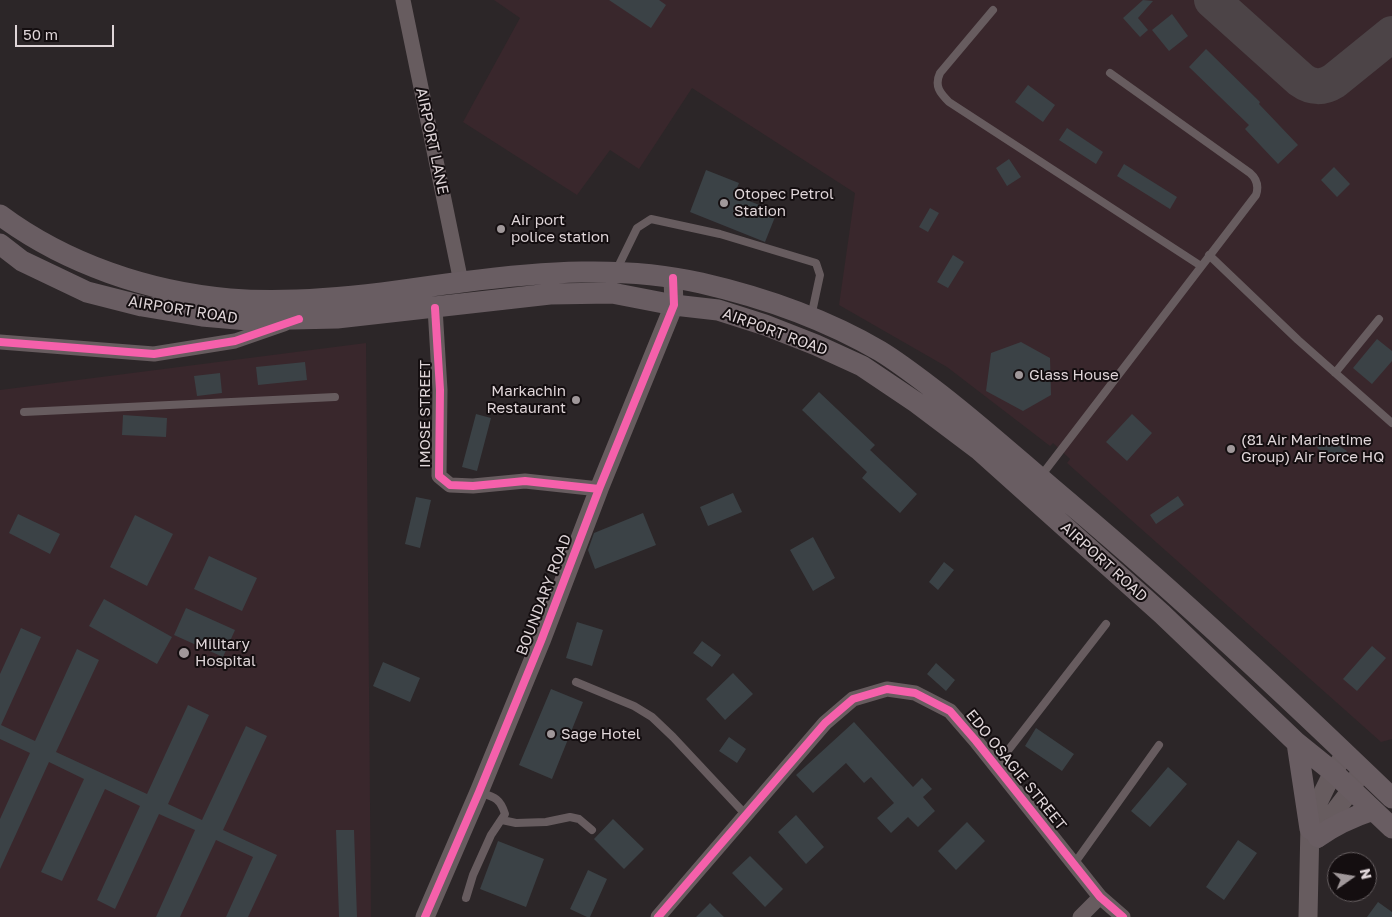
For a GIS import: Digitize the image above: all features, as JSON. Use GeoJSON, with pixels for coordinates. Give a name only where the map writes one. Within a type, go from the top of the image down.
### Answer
{"type":"FeatureCollection","features":[{"type":"Feature","properties":{"kind":"main road","name":"AIRPORT ROAD"},"geometry":{"type":"LineString","coordinates":[[0,215],[67,256],[132,280],[186,294],[300,309],[337,318],[550,294],[612,293],[674,305],[718,310],[765,325],[816,345],[862,366],[917,403],[978,450],[1162,614],[1297,743],[1332,772],[1392,828]]}},
{"type":"Feature","properties":{"kind":"main road","name":"AIRPORT ROAD"},"geometry":{"type":"LineString","coordinates":[[0,244],[22,261],[87,292],[142,306],[202,316],[248,320],[382,294],[461,282],[585,272],[637,274],[695,281],[737,292],[811,318],[880,352],[912,373],[965,413],[1134,558],[1289,698],[1392,798]]}},
{"type":"Feature","properties":{"kind":"main road"},"geometry":{"type":"LineString","coordinates":[[1297,743],[1313,837],[1337,823],[1373,810]]}},
{"type":"Feature","properties":{"kind":"street","name":"AIRPORT LANE"},"geometry":{"type":"LineString","coordinates":[[403,0],[461,282]]}},
{"type":"Feature","properties":{"kind":"street","name":"BOUNDARY ROAD"},"geometry":{"type":"LineString","coordinates":[[425,917],[541,641],[599,489],[674,305],[673,278]]}},
{"type":"Feature","properties":{"kind":"street","name":"IMOSE STREET"},"geometry":{"type":"LineString","coordinates":[[435,308],[440,390],[439,476],[450,485],[473,486],[525,481],[599,489]]}},
{"type":"Feature","properties":{"kind":"street"},"geometry":{"type":"LineString","coordinates":[[0,344],[154,354],[235,341],[300,309]]}},
{"type":"Feature","properties":{"kind":"street","name":"EDO OSAGIE STREET"},"geometry":{"type":"LineString","coordinates":[[658,917],[825,723],[853,699],[887,689],[915,693],[950,711],[1100,897],[1123,917]]}},
{"type":"Feature","properties":{"kind":"street"},"geometry":{"type":"LineString","coordinates":[[1308,917],[1315,809],[1332,772],[1346,753]]}},
{"type":"Feature","properties":{"kind":"street"},"geometry":{"type":"LineString","coordinates":[[1313,837],[1326,824],[1351,790],[1362,769]]}},
{"type":"Feature","properties":{"kind":"street"},"geometry":{"type":"LineString","coordinates":[[1080,917],[1100,897]]}},
{"type":"Feature","properties":{"kind":"lane"},"geometry":{"type":"LineString","coordinates":[[994,10],[940,73],[937,83],[941,94],[949,102],[1201,266]]}},
{"type":"Feature","properties":{"kind":"lane"},"geometry":{"type":"LineString","coordinates":[[1040,478],[1256,195],[1258,188],[1254,177],[1110,74]]}},
{"type":"Feature","properties":{"kind":"lane"},"geometry":{"type":"LineString","coordinates":[[614,273],[637,228],[651,219],[712,232],[816,263],[820,275],[811,318]]}},
{"type":"Feature","properties":{"kind":"lane"},"geometry":{"type":"LineString","coordinates":[[1209,255],[1298,340],[1392,423]]}},
{"type":"Feature","properties":{"kind":"lane"},"geometry":{"type":"LineString","coordinates":[[1335,373],[1379,318]]}},
{"type":"Feature","properties":{"kind":"lane"},"geometry":{"type":"LineString","coordinates":[[24,412],[335,397]]}},
{"type":"Feature","properties":{"kind":"lane"},"geometry":{"type":"LineString","coordinates":[[996,766],[1106,624]]}},
{"type":"Feature","properties":{"kind":"lane"},"geometry":{"type":"LineString","coordinates":[[576,682],[634,706],[652,717],[746,815]]}},
{"type":"Feature","properties":{"kind":"lane"},"geometry":{"type":"LineString","coordinates":[[1074,864],[1159,745]]}},
{"type":"Feature","properties":{"kind":"lane"},"geometry":{"type":"LineString","coordinates":[[466,898],[476,867],[505,814],[496,798],[479,792]]}},
{"type":"Feature","properties":{"kind":"lane"},"geometry":{"type":"LineString","coordinates":[[502,820],[516,824],[546,822],[570,816],[579,819],[592,830]]}},
{"type":"Feature","properties":{"kind":"shaded area"},"geometry":{"type":"Polygon","coordinates":[[[494,0],[1392,0],[1392,739],[1381,742],[1067,463],[1070,459],[1053,443],[1050,446],[947,367],[839,305],[855,193],[692,88],[639,169],[610,150],[577,195],[463,122],[520,18],[494,0]]]}},
{"type":"Feature","properties":{"kind":"shaded area","name":"Military Hospital"},"geometry":{"type":"Polygon","coordinates":[[[366,343],[371,917],[0,917],[0,390],[366,343]]]}},
{"type":"Feature","properties":{"kind":"building"},"geometry":{"type":"Polygon","coordinates":[[[609,0],[659,0],[666,5],[651,28],[609,0]]]}},
{"type":"Feature","properties":{"kind":"building"},"geometry":{"type":"Polygon","coordinates":[[[1143,0],[1153,1],[1138,18],[1148,30],[1140,37],[1123,18],[1143,0]]]}},
{"type":"Feature","properties":{"kind":"building"},"geometry":{"type":"Polygon","coordinates":[[[1172,14],[1188,36],[1169,51],[1152,30],[1172,14]]]}},
{"type":"Feature","properties":{"kind":"building"},"geometry":{"type":"Polygon","coordinates":[[[1206,49],[1260,102],[1259,104],[1298,145],[1278,164],[1245,129],[1249,125],[1189,67],[1206,49]]]}},
{"type":"Feature","properties":{"kind":"building"},"geometry":{"type":"Polygon","coordinates":[[[1028,85],[1055,105],[1043,122],[1015,102],[1028,85]]]}},
{"type":"Feature","properties":{"kind":"building"},"geometry":{"type":"Polygon","coordinates":[[[1067,128],[1103,152],[1096,164],[1059,140],[1067,128]]]}},
{"type":"Feature","properties":{"kind":"building"},"geometry":{"type":"Polygon","coordinates":[[[1009,159],[1021,177],[1007,186],[996,168],[1009,159]]]}},
{"type":"Feature","properties":{"kind":"building"},"geometry":{"type":"Polygon","coordinates":[[[1124,164],[1177,197],[1170,209],[1117,176],[1124,164]]]}},
{"type":"Feature","properties":{"kind":"building"},"geometry":{"type":"Polygon","coordinates":[[[1334,167],[1350,184],[1337,197],[1321,180],[1334,167]]]}},
{"type":"Feature","properties":{"kind":"building","name":"Otopec Petrol Station"},"geometry":{"type":"Polygon","coordinates":[[[706,170],[739,183],[734,195],[777,212],[765,242],[690,212],[706,170]]]}},
{"type":"Feature","properties":{"kind":"building"},"geometry":{"type":"Polygon","coordinates":[[[930,208],[939,213],[928,232],[919,227],[930,208]]]}},
{"type":"Feature","properties":{"kind":"building"},"geometry":{"type":"Polygon","coordinates":[[[953,255],[964,262],[948,288],[937,282],[953,255]]]}},
{"type":"Feature","properties":{"kind":"building"},"geometry":{"type":"Polygon","coordinates":[[[1377,339],[1392,351],[1392,361],[1372,384],[1353,368],[1377,339]]]}},
{"type":"Feature","properties":{"kind":"building","name":"Glass House"},"geometry":{"type":"Polygon","coordinates":[[[1021,342],[1050,358],[1051,395],[1023,411],[986,391],[991,353],[1021,342]]]}},
{"type":"Feature","properties":{"kind":"building"},"geometry":{"type":"Polygon","coordinates":[[[305,362],[307,380],[258,385],[256,367],[305,362]]]}},
{"type":"Feature","properties":{"kind":"building"},"geometry":{"type":"Polygon","coordinates":[[[220,373],[222,393],[197,396],[194,376],[220,373]]]}},
{"type":"Feature","properties":{"kind":"building"},"geometry":{"type":"Polygon","coordinates":[[[819,392],[875,445],[870,450],[917,494],[900,513],[862,478],[867,472],[802,410],[819,392]]]}},
{"type":"Feature","properties":{"kind":"building"},"geometry":{"type":"Polygon","coordinates":[[[476,414],[491,418],[477,471],[462,467],[476,414]]]}},
{"type":"Feature","properties":{"kind":"building"},"geometry":{"type":"Polygon","coordinates":[[[1132,414],[1152,433],[1127,461],[1106,442],[1132,414]]]}},
{"type":"Feature","properties":{"kind":"building"},"geometry":{"type":"Polygon","coordinates":[[[123,415],[167,418],[166,437],[122,435],[123,415]]]}},
{"type":"Feature","properties":{"kind":"building"},"geometry":{"type":"Polygon","coordinates":[[[1324,436],[1347,451],[1340,463],[1317,448],[1324,436]]]}},
{"type":"Feature","properties":{"kind":"building"},"geometry":{"type":"Polygon","coordinates":[[[733,493],[742,512],[708,526],[700,507],[733,493]]]}},
{"type":"Feature","properties":{"kind":"building"},"geometry":{"type":"Polygon","coordinates":[[[1178,496],[1184,505],[1156,524],[1150,515],[1178,496]]]}},
{"type":"Feature","properties":{"kind":"building"},"geometry":{"type":"Polygon","coordinates":[[[416,497],[431,500],[420,548],[405,544],[416,497]]]}},
{"type":"Feature","properties":{"kind":"building"},"geometry":{"type":"Polygon","coordinates":[[[643,513],[656,545],[595,569],[588,550],[594,533],[643,513]]]}},
{"type":"Feature","properties":{"kind":"building"},"geometry":{"type":"Polygon","coordinates":[[[18,514],[60,534],[50,554],[9,533],[18,514]]]}},
{"type":"Feature","properties":{"kind":"building"},"geometry":{"type":"Polygon","coordinates":[[[135,515],[173,534],[147,586],[110,567],[135,515]]]}},
{"type":"Feature","properties":{"kind":"building"},"geometry":{"type":"Polygon","coordinates":[[[813,537],[835,578],[813,591],[790,550],[813,537]]]}},
{"type":"Feature","properties":{"kind":"building"},"geometry":{"type":"Polygon","coordinates":[[[209,556],[257,578],[242,611],[194,589],[209,556]]]}},
{"type":"Feature","properties":{"kind":"building"},"geometry":{"type":"Polygon","coordinates":[[[944,562],[954,570],[938,590],[929,582],[944,562]]]}},
{"type":"Feature","properties":{"kind":"building"},"geometry":{"type":"Polygon","coordinates":[[[104,599],[172,637],[157,664],[89,626],[104,599]]]}},
{"type":"Feature","properties":{"kind":"building"},"geometry":{"type":"Polygon","coordinates":[[[186,608],[235,630],[223,657],[174,635],[186,608]]]}},
{"type":"Feature","properties":{"kind":"building"},"geometry":{"type":"Polygon","coordinates":[[[577,622],[603,630],[592,666],[566,658],[577,622]]]}},
{"type":"Feature","properties":{"kind":"building"},"geometry":{"type":"Polygon","coordinates":[[[21,628],[41,637],[1,725],[35,741],[77,649],[99,660],[56,752],[147,794],[188,705],[209,715],[168,804],[202,820],[246,726],[267,736],[223,830],[277,855],[248,917],[226,917],[253,857],[216,840],[180,917],[156,917],[195,830],[159,814],[115,909],[97,900],[140,806],[105,789],[62,881],[41,872],[84,779],[49,762],[0,869],[0,819],[30,753],[0,739],[0,674],[21,628]]]}},
{"type":"Feature","properties":{"kind":"building"},"geometry":{"type":"Polygon","coordinates":[[[702,641],[721,655],[712,667],[693,653],[702,641]]]}},
{"type":"Feature","properties":{"kind":"building"},"geometry":{"type":"Polygon","coordinates":[[[1372,646],[1386,658],[1357,691],[1343,679],[1372,646]]]}},
{"type":"Feature","properties":{"kind":"building"},"geometry":{"type":"Polygon","coordinates":[[[383,662],[420,678],[410,702],[373,686],[383,662]]]}},
{"type":"Feature","properties":{"kind":"building"},"geometry":{"type":"Polygon","coordinates":[[[936,663],[955,680],[946,691],[927,674],[936,663]]]}},
{"type":"Feature","properties":{"kind":"building"},"geometry":{"type":"Polygon","coordinates":[[[733,673],[753,694],[725,720],[706,699],[733,673]]]}},
{"type":"Feature","properties":{"kind":"building","name":"Sage Hotel"},"geometry":{"type":"Polygon","coordinates":[[[551,689],[583,702],[552,779],[519,765],[551,689]]]}},
{"type":"Feature","properties":{"kind":"building"},"geometry":{"type":"Polygon","coordinates":[[[854,722],[913,787],[922,778],[932,789],[923,797],[935,811],[918,827],[908,817],[891,833],[877,818],[894,803],[871,777],[864,783],[846,763],[813,793],[796,775],[854,722]]]}},
{"type":"Feature","properties":{"kind":"building"},"geometry":{"type":"Polygon","coordinates":[[[1036,728],[1074,754],[1062,771],[1025,746],[1036,728]]]}},
{"type":"Feature","properties":{"kind":"building"},"geometry":{"type":"Polygon","coordinates":[[[729,737],[746,749],[737,763],[719,751],[729,737]]]}},
{"type":"Feature","properties":{"kind":"building"},"geometry":{"type":"Polygon","coordinates":[[[1168,767],[1187,784],[1150,827],[1131,811],[1168,767]]]}},
{"type":"Feature","properties":{"kind":"building"},"geometry":{"type":"Polygon","coordinates":[[[796,815],[824,847],[806,864],[778,832],[796,815]]]}},
{"type":"Feature","properties":{"kind":"building"},"geometry":{"type":"Polygon","coordinates":[[[613,819],[644,849],[624,869],[594,839],[613,819]]]}},
{"type":"Feature","properties":{"kind":"building"},"geometry":{"type":"Polygon","coordinates":[[[967,822],[985,841],[956,870],[938,851],[967,822]]]}},
{"type":"Feature","properties":{"kind":"building"},"geometry":{"type":"Polygon","coordinates":[[[336,830],[354,830],[357,917],[339,917],[336,830]]]}},
{"type":"Feature","properties":{"kind":"building"},"geometry":{"type":"Polygon","coordinates":[[[1238,840],[1257,853],[1224,900],[1206,887],[1238,840]]]}},
{"type":"Feature","properties":{"kind":"building"},"geometry":{"type":"Polygon","coordinates":[[[498,841],[544,859],[526,907],[480,889],[498,841]]]}},
{"type":"Feature","properties":{"kind":"building"},"geometry":{"type":"Polygon","coordinates":[[[750,856],[783,889],[765,907],[732,873],[750,856]]]}},
{"type":"Feature","properties":{"kind":"building"},"geometry":{"type":"Polygon","coordinates":[[[588,870],[607,879],[590,917],[570,909],[588,870]]]}},
{"type":"Feature","properties":{"kind":"building"},"geometry":{"type":"Polygon","coordinates":[[[1378,902],[1392,912],[1392,917],[1367,917],[1378,902]]]}},
{"type":"Feature","properties":{"kind":"building"},"geometry":{"type":"Polygon","coordinates":[[[710,903],[724,917],[696,917],[710,903]]]}},
{"type":"Feature","properties":{"kind":"taxiway"},"geometry":{"type":"LineString","coordinates":[[1212,0],[1301,80],[1313,86],[1322,86],[1334,81],[1392,34]]}},
{"type":"Feature","properties":{"kind":"cycle path"},"geometry":{"type":"LineString","coordinates":[[425,917],[541,641],[599,489],[674,305],[673,278]]}},
{"type":"Feature","properties":{"kind":"cycle path"},"geometry":{"type":"LineString","coordinates":[[435,308],[440,390],[439,476],[450,485],[473,486],[525,481],[599,489]]}},
{"type":"Feature","properties":{"kind":"cycle path"},"geometry":{"type":"LineString","coordinates":[[0,342],[154,354],[235,341],[299,319]]}},
{"type":"Feature","properties":{"kind":"cycle path"},"geometry":{"type":"LineString","coordinates":[[658,917],[825,723],[853,699],[887,689],[915,693],[950,711],[1100,897],[1123,917]]}},
{"type":"Feature","properties":{"kind":"place","name":"Otopec Petrol Station"},"geometry":{"type":"Point","coordinates":[724,203]}},
{"type":"Feature","properties":{"kind":"place","name":"Air port police station"},"geometry":{"type":"Point","coordinates":[501,229]}},
{"type":"Feature","properties":{"kind":"place","name":"Glass House"},"geometry":{"type":"Point","coordinates":[1019,375]}},
{"type":"Feature","properties":{"kind":"place","name":"Markachin Restaurant"},"geometry":{"type":"Point","coordinates":[576,400]}},
{"type":"Feature","properties":{"kind":"place","name":"(81 Air Marinetime Group) Air Force HQ"},"geometry":{"type":"Point","coordinates":[1231,449]}},
{"type":"Feature","properties":{"kind":"place","name":"Military Hospital"},"geometry":{"type":"Point","coordinates":[184,653]}},
{"type":"Feature","properties":{"kind":"place","name":"Sage Hotel"},"geometry":{"type":"Point","coordinates":[551,734]}}]}
